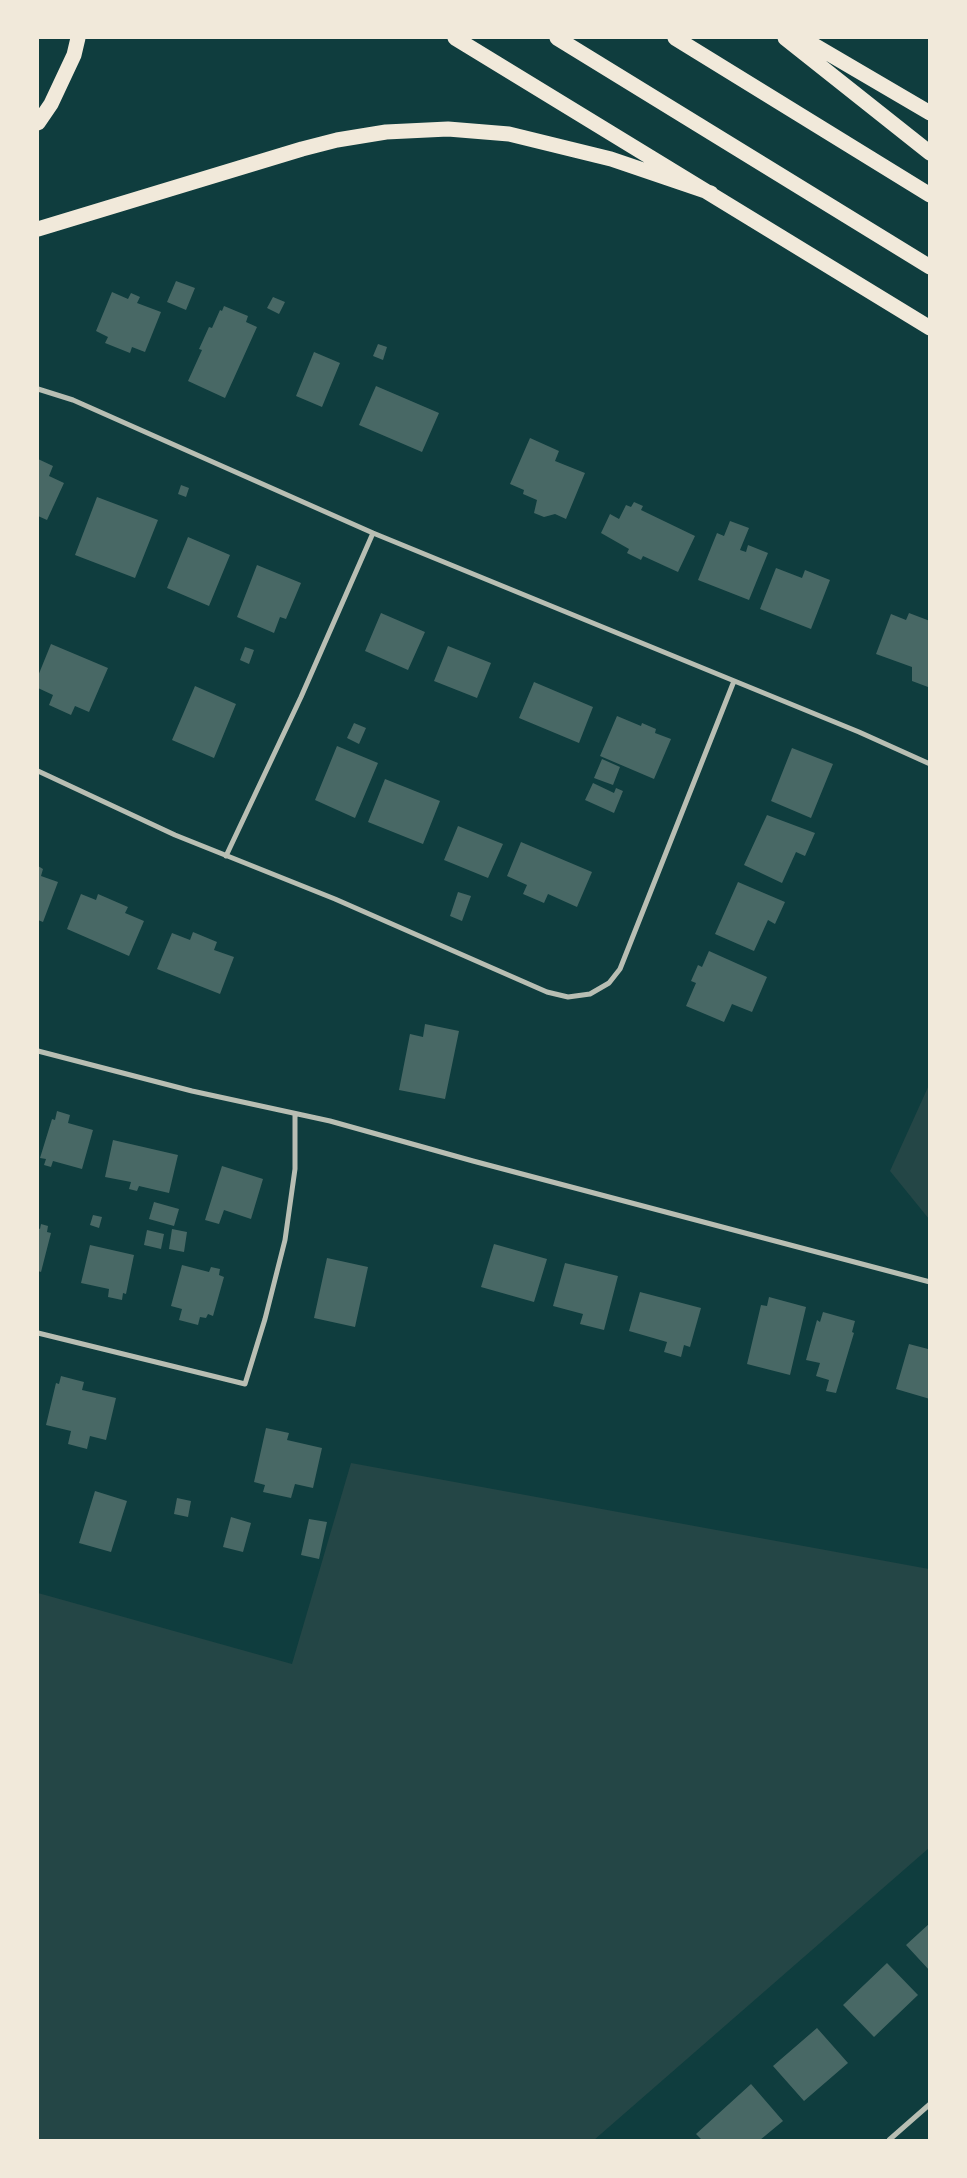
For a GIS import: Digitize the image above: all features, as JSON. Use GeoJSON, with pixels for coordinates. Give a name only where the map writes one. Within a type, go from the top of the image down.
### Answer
{"type":"FeatureCollection","features":[{"type":"Feature","properties":{"kind":"highway"},"geometry":{"type":"LineString","coordinates":[[38,123],[51,104],[74,55],[78,38]]}},
{"type":"Feature","properties":{"kind":"highway"},"geometry":{"type":"LineString","coordinates":[[455,38],[930,328]]}},
{"type":"Feature","properties":{"kind":"highway"},"geometry":{"type":"LineString","coordinates":[[557,38],[930,267]]}},
{"type":"Feature","properties":{"kind":"highway"},"geometry":{"type":"LineString","coordinates":[[675,38],[930,195]]}},
{"type":"Feature","properties":{"kind":"highway"},"geometry":{"type":"LineString","coordinates":[[785,38],[930,154]]}},
{"type":"Feature","properties":{"kind":"highway"},"geometry":{"type":"LineString","coordinates":[[802,38],[930,113]]}},
{"type":"Feature","properties":{"kind":"highway"},"geometry":{"type":"LineString","coordinates":[[38,229],[337,140],[395,132],[448,129],[509,134],[611,159],[711,193]]}},
{"type":"Feature","properties":{"kind":"street"},"geometry":{"type":"LineString","coordinates":[[38,389],[73,400],[373,533],[859,732],[930,764]]}},
{"type":"Feature","properties":{"kind":"street"},"geometry":{"type":"LineString","coordinates":[[226,856],[301,697],[373,533]]}},
{"type":"Feature","properties":{"kind":"street"},"geometry":{"type":"LineString","coordinates":[[38,771],[176,835],[335,899],[547,992],[568,997],[590,994],[609,983],[620,969],[734,681]]}},
{"type":"Feature","properties":{"kind":"street"},"geometry":{"type":"LineString","coordinates":[[38,1051],[192,1091],[330,1121],[930,1282]]}},
{"type":"Feature","properties":{"kind":"street"},"geometry":{"type":"LineString","coordinates":[[38,1333],[245,1384],[265,1319],[284,1240],[295,1169],[295,1114]]}},
{"type":"Feature","properties":{"kind":"street"},"geometry":{"type":"LineString","coordinates":[[889,2140],[930,2104]]}},
{"type":"Feature","properties":{"kind":"shaded area"},"geometry":{"type":"Polygon","coordinates":[[[929,1085],[929,1219],[890,1171],[929,1085]]]}},
{"type":"Feature","properties":{"kind":"shaded area"},"geometry":{"type":"Polygon","coordinates":[[[351,1463],[929,1569],[929,1848],[594,2140],[38,2140],[38,1593],[292,1664],[351,1463]]]}},
{"type":"Feature","properties":{"kind":"building"},"geometry":{"type":"Polygon","coordinates":[[[176,281],[195,288],[186,310],[167,302],[176,281]]]}},
{"type":"Feature","properties":{"kind":"building"},"geometry":{"type":"Polygon","coordinates":[[[112,292],[128,299],[131,293],[140,297],[137,303],[161,312],[145,352],[132,347],[130,353],[105,343],[108,337],[96,331],[112,292]]]}},
{"type":"Feature","properties":{"kind":"building"},"geometry":{"type":"Polygon","coordinates":[[[273,297],[285,302],[279,314],[267,308],[273,297]]]}},
{"type":"Feature","properties":{"kind":"building"},"geometry":{"type":"Polygon","coordinates":[[[224,306],[248,316],[246,322],[257,327],[225,398],[188,381],[202,350],[199,349],[209,327],[212,328],[220,310],[222,311],[224,306]]]}},
{"type":"Feature","properties":{"kind":"building"},"geometry":{"type":"Polygon","coordinates":[[[378,344],[387,347],[383,360],[373,356],[378,344]]]}},
{"type":"Feature","properties":{"kind":"building"},"geometry":{"type":"Polygon","coordinates":[[[314,352],[340,363],[322,407],[296,396],[314,352]]]}},
{"type":"Feature","properties":{"kind":"building"},"geometry":{"type":"Polygon","coordinates":[[[376,386],[439,413],[422,452],[359,425],[376,386]]]}},
{"type":"Feature","properties":{"kind":"building"},"geometry":{"type":"Polygon","coordinates":[[[530,438],[559,451],[555,461],[585,473],[566,519],[555,514],[544,517],[534,513],[537,500],[523,494],[524,490],[510,484],[530,438]]]}},
{"type":"Feature","properties":{"kind":"building"},"geometry":{"type":"Polygon","coordinates":[[[38,459],[53,466],[49,476],[64,483],[47,520],[38,516],[38,459]]]}},
{"type":"Feature","properties":{"kind":"building"},"geometry":{"type":"Polygon","coordinates":[[[181,485],[189,488],[186,497],[178,494],[181,485]]]}},
{"type":"Feature","properties":{"kind":"building"},"geometry":{"type":"Polygon","coordinates":[[[97,497],[158,520],[135,578],[75,555],[97,497]]]}},
{"type":"Feature","properties":{"kind":"building"},"geometry":{"type":"Polygon","coordinates":[[[634,502],[643,506],[641,510],[695,536],[678,572],[643,556],[641,560],[627,553],[629,549],[601,533],[610,514],[619,519],[626,505],[631,507],[634,502]]]}},
{"type":"Feature","properties":{"kind":"building"},"geometry":{"type":"Polygon","coordinates":[[[730,521],[749,528],[740,550],[746,552],[748,545],[768,553],[749,600],[698,580],[717,533],[724,536],[730,521]]]}},
{"type":"Feature","properties":{"kind":"building"},"geometry":{"type":"Polygon","coordinates":[[[188,537],[230,555],[209,606],[167,588],[188,537]]]}},
{"type":"Feature","properties":{"kind":"building"},"geometry":{"type":"Polygon","coordinates":[[[257,565],[301,583],[286,619],[280,617],[274,633],[237,617],[257,565]]]}},
{"type":"Feature","properties":{"kind":"building"},"geometry":{"type":"Polygon","coordinates":[[[776,568],[802,578],[805,570],[830,580],[811,629],[760,609],[776,568]]]}},
{"type":"Feature","properties":{"kind":"building"},"geometry":{"type":"Polygon","coordinates":[[[381,613],[425,632],[408,670],[365,651],[381,613]]]}},
{"type":"Feature","properties":{"kind":"building"},"geometry":{"type":"Polygon","coordinates":[[[909,613],[930,621],[928,687],[912,681],[912,667],[876,654],[891,614],[906,620],[909,613]]]}},
{"type":"Feature","properties":{"kind":"building"},"geometry":{"type":"Polygon","coordinates":[[[51,644],[108,668],[89,712],[75,706],[71,715],[49,705],[53,695],[38,688],[38,676],[51,644]]]}},
{"type":"Feature","properties":{"kind":"building"},"geometry":{"type":"Polygon","coordinates":[[[448,646],[491,663],[477,698],[434,681],[448,646]]]}},
{"type":"Feature","properties":{"kind":"building"},"geometry":{"type":"Polygon","coordinates":[[[245,647],[254,650],[249,664],[240,660],[245,647]]]}},
{"type":"Feature","properties":{"kind":"building"},"geometry":{"type":"Polygon","coordinates":[[[534,682],[593,707],[579,743],[519,718],[534,682]]]}},
{"type":"Feature","properties":{"kind":"building"},"geometry":{"type":"Polygon","coordinates":[[[195,686],[236,704],[214,758],[172,740],[195,686]]]}},
{"type":"Feature","properties":{"kind":"building"},"geometry":{"type":"Polygon","coordinates":[[[617,716],[641,726],[642,723],[656,729],[655,733],[671,739],[654,779],[600,756],[617,716]]]}},
{"type":"Feature","properties":{"kind":"building"},"geometry":{"type":"Polygon","coordinates":[[[354,723],[366,728],[359,744],[347,738],[354,723]]]}},
{"type":"Feature","properties":{"kind":"building"},"geometry":{"type":"Polygon","coordinates":[[[337,746],[378,763],[355,818],[315,800],[337,746]]]}},
{"type":"Feature","properties":{"kind":"building"},"geometry":{"type":"Polygon","coordinates":[[[792,748],[833,764],[811,818],[771,801],[792,748]]]}},
{"type":"Feature","properties":{"kind":"building"},"geometry":{"type":"Polygon","coordinates":[[[602,759],[620,767],[613,785],[594,778],[602,759]]]}},
{"type":"Feature","properties":{"kind":"building"},"geometry":{"type":"Polygon","coordinates":[[[385,779],[440,801],[423,844],[368,822],[385,779]]]}},
{"type":"Feature","properties":{"kind":"building"},"geometry":{"type":"Polygon","coordinates":[[[593,783],[614,793],[616,788],[623,791],[614,813],[585,800],[593,783]]]}},
{"type":"Feature","properties":{"kind":"building"},"geometry":{"type":"Polygon","coordinates":[[[767,815],[815,833],[805,856],[796,852],[782,883],[744,865],[767,815]]]}},
{"type":"Feature","properties":{"kind":"building"},"geometry":{"type":"Polygon","coordinates":[[[458,826],[503,844],[488,878],[444,860],[458,826]]]}},
{"type":"Feature","properties":{"kind":"building"},"geometry":{"type":"Polygon","coordinates":[[[521,842],[592,872],[577,907],[548,894],[544,903],[523,894],[527,885],[507,876],[521,842]]]}},
{"type":"Feature","properties":{"kind":"building"},"geometry":{"type":"Polygon","coordinates":[[[38,866],[43,869],[41,876],[58,882],[43,922],[38,920],[38,866]]]}},
{"type":"Feature","properties":{"kind":"building"},"geometry":{"type":"Polygon","coordinates":[[[738,882],[785,902],[775,924],[768,920],[754,951],[715,934],[738,882]]]}},
{"type":"Feature","properties":{"kind":"building"},"geometry":{"type":"Polygon","coordinates":[[[458,892],[471,896],[462,921],[450,916],[458,892]]]}},
{"type":"Feature","properties":{"kind":"building"},"geometry":{"type":"Polygon","coordinates":[[[81,894],[96,900],[98,894],[128,907],[125,913],[144,921],[129,956],[67,929],[81,894]]]}},
{"type":"Feature","properties":{"kind":"building"},"geometry":{"type":"Polygon","coordinates":[[[193,932],[217,942],[214,950],[234,957],[220,994],[157,969],[172,933],[190,940],[193,932]]]}},
{"type":"Feature","properties":{"kind":"building"},"geometry":{"type":"Polygon","coordinates":[[[709,951],[767,977],[752,1012],[732,1004],[724,1022],[686,1006],[696,983],[691,981],[698,965],[702,967],[709,951]]]}},
{"type":"Feature","properties":{"kind":"building"},"geometry":{"type":"Polygon","coordinates":[[[425,1024],[459,1031],[445,1099],[399,1090],[410,1034],[423,1037],[425,1024]]]}},
{"type":"Feature","properties":{"kind":"building"},"geometry":{"type":"Polygon","coordinates":[[[57,1111],[70,1115],[68,1123],[93,1130],[82,1169],[53,1161],[51,1167],[44,1165],[46,1159],[40,1158],[52,1119],[55,1120],[57,1111]]]}},
{"type":"Feature","properties":{"kind":"building"},"geometry":{"type":"Polygon","coordinates":[[[113,1140],[178,1155],[169,1193],[139,1186],[137,1191],[129,1189],[131,1182],[105,1177],[113,1140]]]}},
{"type":"Feature","properties":{"kind":"building"},"geometry":{"type":"Polygon","coordinates":[[[222,1166],[263,1179],[251,1219],[224,1210],[219,1224],[205,1220],[222,1166]]]}},
{"type":"Feature","properties":{"kind":"building"},"geometry":{"type":"Polygon","coordinates":[[[154,1202],[179,1209],[174,1226],[149,1219],[154,1202]]]}},
{"type":"Feature","properties":{"kind":"building"},"geometry":{"type":"Polygon","coordinates":[[[93,1215],[102,1217],[99,1228],[90,1225],[93,1215]]]}},
{"type":"Feature","properties":{"kind":"building"},"geometry":{"type":"Polygon","coordinates":[[[41,1224],[48,1226],[47,1232],[51,1233],[41,1272],[38,1271],[38,1228],[40,1229],[41,1224]]]}},
{"type":"Feature","properties":{"kind":"building"},"geometry":{"type":"Polygon","coordinates":[[[172,1229],[187,1232],[184,1252],[169,1249],[172,1229]]]}},
{"type":"Feature","properties":{"kind":"building"},"geometry":{"type":"Polygon","coordinates":[[[147,1230],[164,1234],[161,1249],[144,1245],[147,1230]]]}},
{"type":"Feature","properties":{"kind":"building"},"geometry":{"type":"Polygon","coordinates":[[[494,1244],[547,1259],[534,1302],[481,1287],[494,1244]]]}},
{"type":"Feature","properties":{"kind":"building"},"geometry":{"type":"Polygon","coordinates":[[[90,1245],[134,1255],[126,1294],[123,1293],[122,1300],[108,1297],[109,1289],[81,1283],[90,1245]]]}},
{"type":"Feature","properties":{"kind":"building"},"geometry":{"type":"Polygon","coordinates":[[[327,1258],[368,1267],[355,1327],[314,1318],[327,1258]]]}},
{"type":"Feature","properties":{"kind":"building"},"geometry":{"type":"Polygon","coordinates":[[[565,1263],[618,1276],[604,1330],[580,1324],[583,1314],[553,1306],[565,1263]]]}},
{"type":"Feature","properties":{"kind":"building"},"geometry":{"type":"Polygon","coordinates":[[[182,1265],[209,1272],[211,1267],[220,1269],[219,1275],[224,1277],[213,1316],[208,1314],[206,1318],[200,1317],[198,1325],[179,1320],[182,1309],[171,1306],[182,1265]]]}},
{"type":"Feature","properties":{"kind":"building"},"geometry":{"type":"Polygon","coordinates":[[[640,1292],[701,1308],[690,1347],[684,1345],[681,1357],[664,1352],[667,1342],[629,1331],[640,1292]]]}},
{"type":"Feature","properties":{"kind":"building"},"geometry":{"type":"Polygon","coordinates":[[[769,1297],[806,1307],[790,1375],[747,1364],[761,1305],[767,1306],[769,1297]]]}},
{"type":"Feature","properties":{"kind":"building"},"geometry":{"type":"Polygon","coordinates":[[[823,1312],[855,1321],[852,1332],[854,1333],[836,1393],[826,1391],[829,1380],[816,1376],[820,1363],[806,1360],[817,1320],[820,1322],[823,1312]]]}},
{"type":"Feature","properties":{"kind":"building"},"geometry":{"type":"Polygon","coordinates":[[[909,1344],[928,1349],[930,1345],[930,1399],[896,1389],[909,1344]]]}},
{"type":"Feature","properties":{"kind":"building"},"geometry":{"type":"Polygon","coordinates":[[[61,1376],[84,1382],[82,1390],[116,1398],[106,1440],[90,1436],[87,1449],[68,1444],[71,1431],[46,1425],[56,1383],[59,1384],[61,1376]]]}},
{"type":"Feature","properties":{"kind":"building"},"geometry":{"type":"Polygon","coordinates":[[[266,1428],[289,1433],[287,1440],[322,1448],[313,1488],[295,1484],[291,1498],[263,1492],[265,1485],[254,1482],[266,1428]]]}},
{"type":"Feature","properties":{"kind":"building"},"geometry":{"type":"Polygon","coordinates":[[[95,1491],[127,1501],[111,1552],[79,1543],[95,1491]]]}},
{"type":"Feature","properties":{"kind":"building"},"geometry":{"type":"Polygon","coordinates":[[[177,1498],[191,1501],[188,1517],[174,1514],[177,1498]]]}},
{"type":"Feature","properties":{"kind":"building"},"geometry":{"type":"Polygon","coordinates":[[[231,1517],[251,1523],[243,1552],[223,1547],[231,1517]]]}},
{"type":"Feature","properties":{"kind":"building"},"geometry":{"type":"Polygon","coordinates":[[[309,1519],[327,1522],[319,1559],[301,1555],[309,1519]]]}},
{"type":"Feature","properties":{"kind":"building"},"geometry":{"type":"Polygon","coordinates":[[[930,1923],[930,1971],[906,1945],[930,1923]]]}},
{"type":"Feature","properties":{"kind":"building"},"geometry":{"type":"Polygon","coordinates":[[[887,1963],[918,1995],[874,2037],[843,2005],[887,1963]]]}},
{"type":"Feature","properties":{"kind":"building"},"geometry":{"type":"Polygon","coordinates":[[[817,2028],[848,2063],[804,2101],[773,2066],[817,2028]]]}},
{"type":"Feature","properties":{"kind":"building"},"geometry":{"type":"Polygon","coordinates":[[[751,2084],[783,2121],[760,2140],[702,2140],[696,2134],[751,2084]]]}}]}
